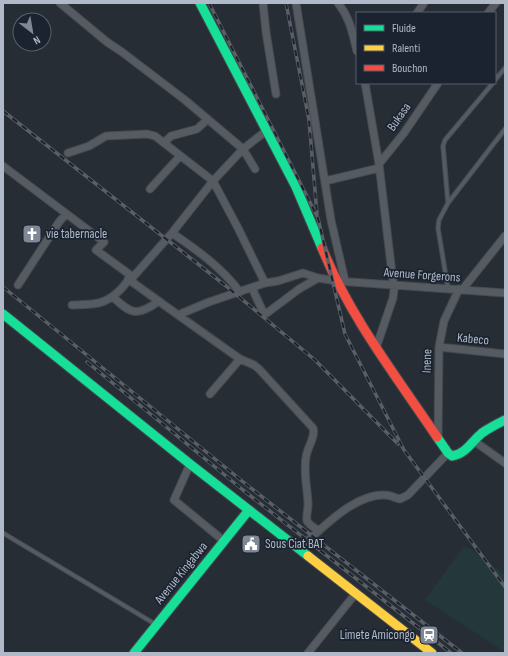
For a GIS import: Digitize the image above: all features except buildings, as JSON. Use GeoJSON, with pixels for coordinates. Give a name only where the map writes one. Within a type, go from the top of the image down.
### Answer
{"type":"FeatureCollection","features":[{"type":"Feature","properties":{"kind":"street"},"geometry":{"type":"LineString","coordinates":[[60,3],[208,119],[243,149],[255,169]]}},
{"type":"Feature","properties":{"kind":"street"},"geometry":{"type":"LineString","coordinates":[[200,3],[296,187],[360,323],[448,453],[452,456],[456,456],[463,452],[480,435],[505,420]]}},
{"type":"Feature","properties":{"kind":"street"},"geometry":{"type":"LineString","coordinates":[[263,3],[276,94]]}},
{"type":"Feature","properties":{"kind":"street"},"geometry":{"type":"LineString","coordinates":[[296,3],[341,281]]}},
{"type":"Feature","properties":{"kind":"street"},"geometry":{"type":"LineString","coordinates":[[418,12],[424,3]]}},
{"type":"Feature","properties":{"kind":"street"},"geometry":{"type":"LineString","coordinates":[[489,12],[496,3]]}},
{"type":"Feature","properties":{"kind":"street"},"geometry":{"type":"LineString","coordinates":[[342,5],[350,22],[356,47]]}},
{"type":"Feature","properties":{"kind":"street"},"geometry":{"type":"LineString","coordinates":[[366,84],[379,166],[393,284],[393,298],[376,348]]}},
{"type":"Feature","properties":{"kind":"street","name":"Bukasa"},"geometry":{"type":"LineString","coordinates":[[379,166],[404,133],[437,84]]}},
{"type":"Feature","properties":{"kind":"street"},"geometry":{"type":"LineString","coordinates":[[164,143],[171,136],[197,129],[208,119]]}},
{"type":"Feature","properties":{"kind":"street"},"geometry":{"type":"LineString","coordinates":[[72,305],[102,303],[113,297],[172,233],[213,182],[243,149],[266,131]]}},
{"type":"Feature","properties":{"kind":"street"},"geometry":{"type":"LineString","coordinates":[[68,153],[89,146],[106,136],[147,134],[155,136],[213,182],[265,283]]}},
{"type":"Feature","properties":{"kind":"street"},"geometry":{"type":"LineString","coordinates":[[150,189],[180,156]]}},
{"type":"Feature","properties":{"kind":"street"},"geometry":{"type":"LineString","coordinates":[[3,166],[104,242],[96,250],[159,301],[240,358],[254,365],[313,428],[314,435],[309,444],[305,459],[308,506],[307,517],[310,525],[319,531]]}},
{"type":"Feature","properties":{"kind":"street"},"geometry":{"type":"LineString","coordinates":[[325,181],[379,166]]}},
{"type":"Feature","properties":{"kind":"street"},"geometry":{"type":"LineString","coordinates":[[18,285],[59,222],[66,214]]}},
{"type":"Feature","properties":{"kind":"street"},"geometry":{"type":"LineString","coordinates":[[172,233],[210,260],[231,280],[240,292]]}},
{"type":"Feature","properties":{"kind":"street","name":"Inene"},"geometry":{"type":"LineString","coordinates":[[438,437],[439,347],[444,321],[461,290],[505,236]]}},
{"type":"Feature","properties":{"kind":"street","name":"Avenue Forgerons"},"geometry":{"type":"LineString","coordinates":[[178,315],[209,302],[265,283],[278,281],[298,274],[341,281],[505,293]]}},
{"type":"Feature","properties":{"kind":"street"},"geometry":{"type":"LineString","coordinates":[[252,288],[264,314],[299,289],[318,278]]}},
{"type":"Feature","properties":{"kind":"street"},"geometry":{"type":"LineString","coordinates":[[113,297],[126,309],[132,312],[149,308],[159,301]]}},
{"type":"Feature","properties":{"kind":"street"},"geometry":{"type":"LineString","coordinates":[[3,314],[190,464],[356,592],[432,653]]}},
{"type":"Feature","properties":{"kind":"street","name":"Kabeco"},"geometry":{"type":"LineString","coordinates":[[439,347],[505,354]]}},
{"type":"Feature","properties":{"kind":"street"},"geometry":{"type":"LineString","coordinates":[[210,394],[240,358]]}},
{"type":"Feature","properties":{"kind":"street"},"geometry":{"type":"LineString","coordinates":[[474,441],[505,463]]}},
{"type":"Feature","properties":{"kind":"street"},"geometry":{"type":"LineString","coordinates":[[299,548],[346,508],[368,497],[385,494],[400,499],[408,495],[448,453]]}},
{"type":"Feature","properties":{"kind":"street"},"geometry":{"type":"LineString","coordinates":[[190,464],[174,500],[224,541]]}},
{"type":"Feature","properties":{"kind":"street","name":"Avenue Kingabwa"},"geometry":{"type":"LineString","coordinates":[[134,653],[249,510]]}},
{"type":"Feature","properties":{"kind":"street"},"geometry":{"type":"LineString","coordinates":[[308,653],[356,592]]}},
{"type":"Feature","properties":{"kind":"lane"},"geometry":{"type":"LineString","coordinates":[[496,79],[505,68]]}},
{"type":"Feature","properties":{"kind":"lane"},"geometry":{"type":"LineString","coordinates":[[448,202],[444,174],[444,143],[492,84]]}},
{"type":"Feature","properties":{"kind":"lane"},"geometry":{"type":"LineString","coordinates":[[448,288],[438,228],[439,220],[448,202],[505,129]]}},
{"type":"Feature","properties":{"kind":"lane"},"geometry":{"type":"LineString","coordinates":[[3,533],[157,625]]}},
{"type":"Feature","properties":{"kind":"shaded area"},"geometry":{"type":"Polygon","coordinates":[[[464,546],[471,549],[505,575],[505,652],[425,600],[464,546]]]}},
{"type":"Feature","properties":{"kind":"railway"},"geometry":{"type":"LineString","coordinates":[[209,3],[318,218],[345,334],[404,450],[505,587]]}},
{"type":"Feature","properties":{"kind":"railway"},"geometry":{"type":"LineString","coordinates":[[286,3],[309,120],[317,214]]}},
{"type":"Feature","properties":{"kind":"railway"},"geometry":{"type":"LineString","coordinates":[[3,111],[226,286],[315,360],[398,444]]}},
{"type":"Feature","properties":{"kind":"railway"},"geometry":{"type":"LineString","coordinates":[[3,287],[247,485],[462,653]]}},
{"type":"Feature","properties":{"kind":"railway"},"geometry":{"type":"LineString","coordinates":[[87,362],[243,490],[451,653]]}},
{"type":"Feature","properties":{"kind":"traffic: fast"},"geometry":{"type":"LineString","coordinates":[[200,3],[296,187],[322,248]]}},
{"type":"Feature","properties":{"kind":"traffic: fast"},"geometry":{"type":"LineString","coordinates":[[3,314],[190,464],[308,556]]}},
{"type":"Feature","properties":{"kind":"traffic: fast"},"geometry":{"type":"LineString","coordinates":[[437,437],[448,453],[452,456],[457,455],[468,447],[482,433],[505,420]]}},
{"type":"Feature","properties":{"kind":"traffic: fast"},"geometry":{"type":"LineString","coordinates":[[134,653],[249,510]]}},
{"type":"Feature","properties":{"kind":"traffic: slow"},"geometry":{"type":"LineString","coordinates":[[308,556],[432,653]]}},
{"type":"Feature","properties":{"kind":"traffic: jam"},"geometry":{"type":"LineString","coordinates":[[322,248],[333,273],[360,322],[390,369],[437,437]]}},
{"type":"Feature","properties":{"kind":"place","name":"vie tabernacle"},"geometry":{"type":"Point","coordinates":[32,234]}},
{"type":"Feature","properties":{"kind":"place","name":"Sous Ciat BAT"},"geometry":{"type":"Point","coordinates":[251,544]}},
{"type":"Feature","properties":{"kind":"place","name":"Limete Amicongo"},"geometry":{"type":"Point","coordinates":[429,635]}}]}
